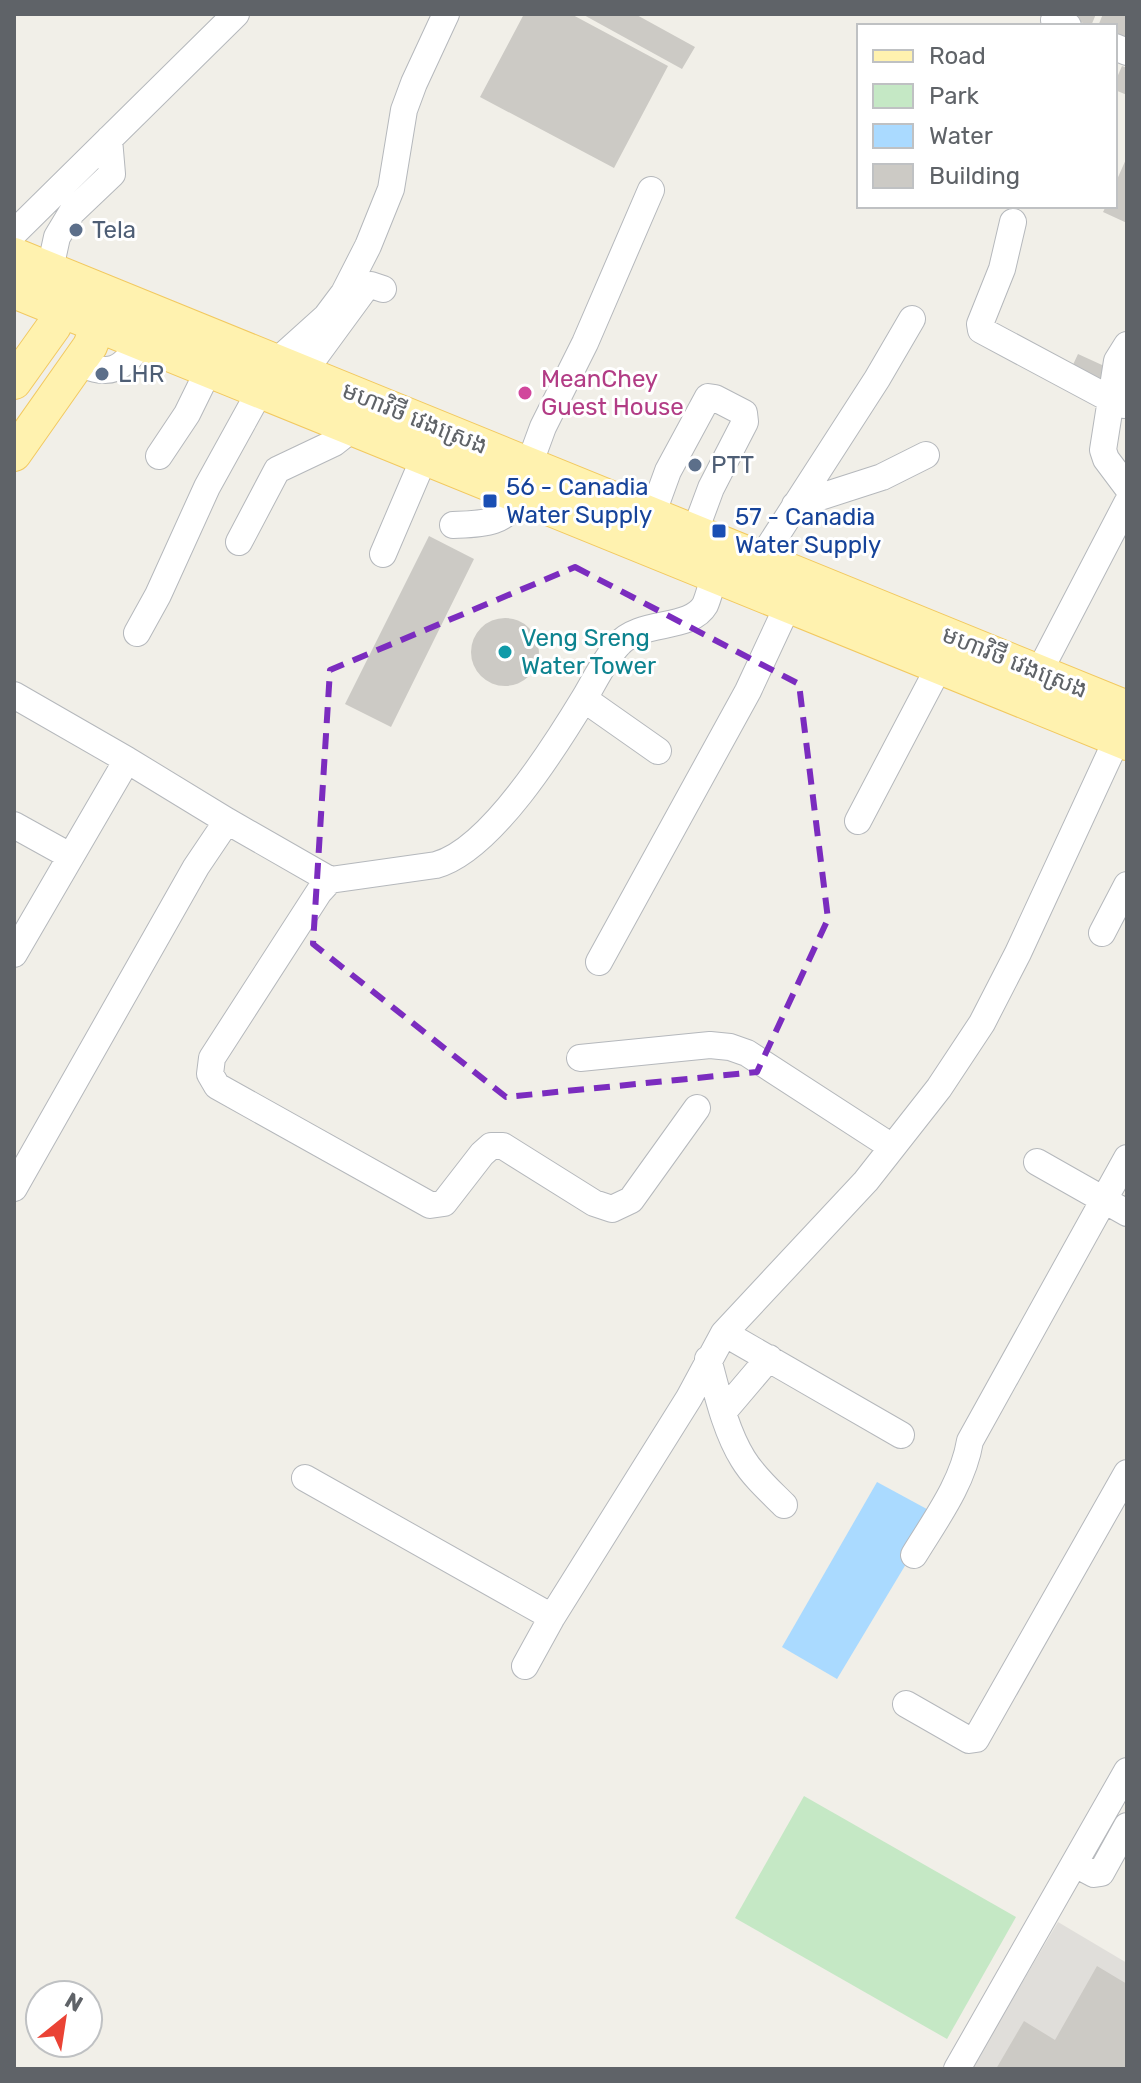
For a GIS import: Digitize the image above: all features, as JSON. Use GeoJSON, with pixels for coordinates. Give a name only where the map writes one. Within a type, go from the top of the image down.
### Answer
{"type":"FeatureCollection","features":[{"type":"Feature","properties":{"kind":"main road","name":"មហាវិថី វេងស្រេង"},"geometry":{"type":"LineString","coordinates":[[14,255],[105,310],[216,355],[279,375],[524,480],[698,557],[788,605],[939,667],[1124,730]]}},
{"type":"Feature","properties":{"kind":"main road","name":"មហាវិថី វេងស្រេង"},"geometry":{"type":"LineString","coordinates":[[14,291],[61,286]]}},
{"type":"Feature","properties":{"kind":"main road"},"geometry":{"type":"LineString","coordinates":[[14,382],[54,326],[61,286]]}},
{"type":"Feature","properties":{"kind":"main road","name":"មហាវិថី វេងស្រេង"},"geometry":{"type":"LineString","coordinates":[[105,310],[142,343],[216,355]]}},
{"type":"Feature","properties":{"kind":"main road"},"geometry":{"type":"LineString","coordinates":[[14,454],[90,346],[105,310]]}},
{"type":"Feature","properties":{"kind":"main road","name":"មហាវិថី វេងស្រេង"},"geometry":{"type":"LineString","coordinates":[[279,375],[353,428],[424,458],[524,480],[652,515],[698,557],[761,559],[1039,672],[1124,730]]}},
{"type":"Feature","properties":{"kind":"street"},"geometry":{"type":"LineString","coordinates":[[14,233],[236,14]]}},
{"type":"Feature","properties":{"kind":"street"},"geometry":{"type":"LineString","coordinates":[[137,633],[158,595],[207,487],[279,375],[344,293],[363,257],[391,189],[404,110],[446,14]]}},
{"type":"Feature","properties":{"kind":"street"},"geometry":{"type":"LineString","coordinates":[[61,286],[57,237],[72,212],[112,174],[109,139]]}},
{"type":"Feature","properties":{"kind":"street"},"geometry":{"type":"LineString","coordinates":[[453,525],[488,523],[514,508],[543,427],[585,343],[651,190]]}},
{"type":"Feature","properties":{"kind":"street"},"geometry":{"type":"LineString","coordinates":[[1013,222],[1002,269],[980,324],[981,330],[1118,401]]}},
{"type":"Feature","properties":{"kind":"street"},"geometry":{"type":"LineString","coordinates":[[279,375],[366,287],[371,285],[383,289]]}},
{"type":"Feature","properties":{"kind":"street"},"geometry":{"type":"LineString","coordinates":[[761,559],[912,319]]}},
{"type":"Feature","properties":{"kind":"street"},"geometry":{"type":"LineString","coordinates":[[78,363],[101,372],[123,365],[142,343]]}},
{"type":"Feature","properties":{"kind":"street"},"geometry":{"type":"LineString","coordinates":[[1127,345],[1117,361],[1118,401],[1103,450],[1127,487]]}},
{"type":"Feature","properties":{"kind":"street"},"geometry":{"type":"LineString","coordinates":[[159,456],[187,414],[216,355]]}},
{"type":"Feature","properties":{"kind":"street"},"geometry":{"type":"LineString","coordinates":[[14,695],[330,880],[436,865],[462,853],[511,805],[564,732],[617,645],[630,633],[693,616],[704,606],[698,557],[711,488],[746,417],[744,413],[708,397],[668,471],[652,515]]}},
{"type":"Feature","properties":{"kind":"street"},"geometry":{"type":"LineString","coordinates":[[239,542],[277,470],[334,443],[353,428]]}},
{"type":"Feature","properties":{"kind":"street"},"geometry":{"type":"LineString","coordinates":[[795,505],[882,477],[926,455]]}},
{"type":"Feature","properties":{"kind":"street"},"geometry":{"type":"LineString","coordinates":[[383,554],[424,458]]}},
{"type":"Feature","properties":{"kind":"street"},"geometry":{"type":"LineString","coordinates":[[1039,672],[1127,503]]}},
{"type":"Feature","properties":{"kind":"street"},"geometry":{"type":"LineString","coordinates":[[599,962],[748,691],[788,605]]}},
{"type":"Feature","properties":{"kind":"street"},"geometry":{"type":"LineString","coordinates":[[858,821],[939,667]]}},
{"type":"Feature","properties":{"kind":"street"},"geometry":{"type":"LineString","coordinates":[[584,699],[658,751]]}},
{"type":"Feature","properties":{"kind":"street"},"geometry":{"type":"LineString","coordinates":[[525,1666],[552,1617],[689,1398],[724,1333],[866,1181],[939,1088],[982,1023],[1124,730]]}},
{"type":"Feature","properties":{"kind":"street"},"geometry":{"type":"LineString","coordinates":[[14,954],[127,760]]}},
{"type":"Feature","properties":{"kind":"street"},"geometry":{"type":"LineString","coordinates":[[14,1188],[196,867],[227,821]]}},
{"type":"Feature","properties":{"kind":"street"},"geometry":{"type":"LineString","coordinates":[[14,825],[70,856]]}},
{"type":"Feature","properties":{"kind":"street"},"geometry":{"type":"LineString","coordinates":[[330,880],[319,892],[212,1058],[210,1074],[217,1086],[430,1205],[444,1203],[491,1146],[503,1146],[594,1203],[612,1209],[631,1200],[697,1108]]}},
{"type":"Feature","properties":{"kind":"street"},"geometry":{"type":"LineString","coordinates":[[1102,933],[1127,885]]}},
{"type":"Feature","properties":{"kind":"street"},"geometry":{"type":"LineString","coordinates":[[580,1058],[710,1045],[730,1047],[747,1053],[892,1147]]}},
{"type":"Feature","properties":{"kind":"street"},"geometry":{"type":"LineString","coordinates":[[914,1555],[959,1479],[970,1441],[1127,1158]]}},
{"type":"Feature","properties":{"kind":"street"},"geometry":{"type":"LineString","coordinates":[[1037,1162],[1127,1213]]}},
{"type":"Feature","properties":{"kind":"street"},"geometry":{"type":"LineString","coordinates":[[724,1333],[901,1435]]}},
{"type":"Feature","properties":{"kind":"street"},"geometry":{"type":"LineString","coordinates":[[724,1411],[769,1358]]}},
{"type":"Feature","properties":{"kind":"street"},"geometry":{"type":"LineString","coordinates":[[708,1359],[730,1432],[743,1459],[784,1505]]}},
{"type":"Feature","properties":{"kind":"street"},"geometry":{"type":"LineString","coordinates":[[906,1704],[969,1740],[976,1739],[1127,1473]]}},
{"type":"Feature","properties":{"kind":"street"},"geometry":{"type":"LineString","coordinates":[[305,1478],[552,1617]]}},
{"type":"Feature","properties":{"kind":"street"},"geometry":{"type":"LineString","coordinates":[[957,2069],[1127,1771]]}},
{"type":"Feature","properties":{"kind":"street"},"geometry":{"type":"LineString","coordinates":[[1075,1864],[1094,1874],[1101,1873],[1127,1826]]}},
{"type":"Feature","properties":{"kind":"highlighted area"},"geometry":{"type":"Polygon","coordinates":[[[575,567],[799,684],[828,919],[757,1072],[506,1097],[313,944],[330,670],[575,567]]]}},
{"type":"Feature","properties":{"kind":"shaded area"},"geometry":{"type":"Polygon","coordinates":[[[1058,1922],[1127,1963],[1127,2069],[971,2069],[1058,1922]]]}},
{"type":"Feature","properties":{"kind":"green space"},"geometry":{"type":"Polygon","coordinates":[[[804,1796],[1016,1917],[947,2039],[735,1918],[804,1796]]]}},
{"type":"Feature","properties":{"kind":"water"},"geometry":{"type":"Polygon","coordinates":[[[877,1482],[936,1514],[837,1679],[782,1647],[877,1482]]]}},
{"type":"Feature","properties":{"kind":"building"},"geometry":{"type":"Polygon","coordinates":[[[524,14],[571,14],[668,66],[614,168],[480,97],[524,14]]]}},
{"type":"Feature","properties":{"kind":"building"},"geometry":{"type":"Polygon","coordinates":[[[582,14],[635,14],[695,47],[682,69],[582,14]]]}},
{"type":"Feature","properties":{"kind":"building"},"geometry":{"type":"Polygon","coordinates":[[[1059,14],[1096,14],[1092,24],[1059,14]]]}},
{"type":"Feature","properties":{"kind":"building"},"geometry":{"type":"Polygon","coordinates":[[[1103,14],[1127,14],[1127,40],[1117,38],[1117,24],[1099,24],[1103,14]]]}},
{"type":"Feature","properties":{"kind":"building"},"geometry":{"type":"Polygon","coordinates":[[[1122,66],[1127,68],[1127,95],[1117,91],[1117,77],[1122,66]]]}},
{"type":"Feature","properties":{"kind":"building"},"geometry":{"type":"Polygon","coordinates":[[[1127,157],[1127,223],[1103,212],[1105,208],[1117,208],[1117,180],[1127,157]]]}},
{"type":"Feature","properties":{"kind":"building"},"geometry":{"type":"Polygon","coordinates":[[[1078,354],[1113,370],[1107,384],[1071,369],[1078,354]]]}},
{"type":"Feature","properties":{"kind":"building"},"geometry":{"type":"Polygon","coordinates":[[[429,536],[474,559],[391,727],[345,704],[429,536]]]}},
{"type":"Feature","properties":{"kind":"building","name":"Veng Sreng Water Tower"},"geometry":{"type":"Polygon","coordinates":[[[512,618],[533,633],[539,652],[537,665],[529,676],[512,686],[498,686],[481,676],[473,665],[471,645],[481,628],[492,620],[512,618]]]}},
{"type":"Feature","properties":{"kind":"building"},"geometry":{"type":"Polygon","coordinates":[[[1097,1966],[1127,1984],[1127,2069],[996,2069],[1024,2021],[1055,2040],[1097,1966]]]}},
{"type":"Feature","properties":{"kind":"place","name":"Tela"},"geometry":{"type":"Point","coordinates":[76,230]}},
{"type":"Feature","properties":{"kind":"place","name":"LHR"},"geometry":{"type":"Point","coordinates":[102,374]}},
{"type":"Feature","properties":{"kind":"place","name":"MeanChey Guest House"},"geometry":{"type":"Point","coordinates":[525,393]}},
{"type":"Feature","properties":{"kind":"place","name":"PTT"},"geometry":{"type":"Point","coordinates":[695,465]}},
{"type":"Feature","properties":{"kind":"place","name":"56 - Canadia Water Supply"},"geometry":{"type":"Point","coordinates":[490,501]}},
{"type":"Feature","properties":{"kind":"place","name":"57 - Canadia Water Supply"},"geometry":{"type":"Point","coordinates":[719,531]}},
{"type":"Feature","properties":{"kind":"place","name":"Veng Sreng Water Tower"},"geometry":{"type":"Point","coordinates":[505,652]}}]}
